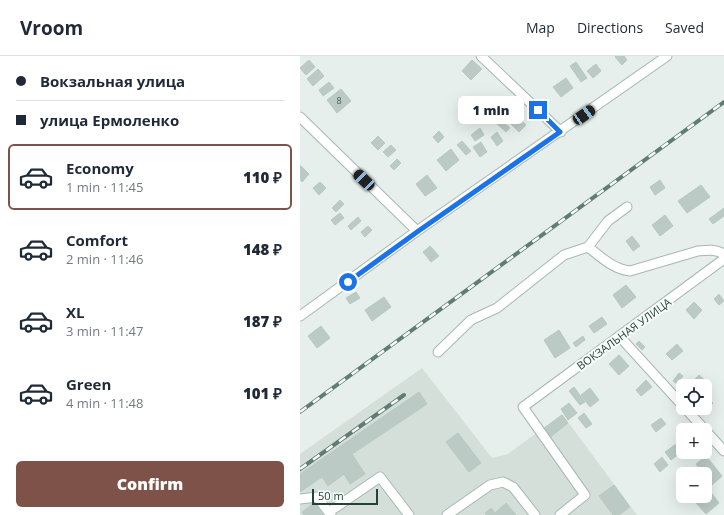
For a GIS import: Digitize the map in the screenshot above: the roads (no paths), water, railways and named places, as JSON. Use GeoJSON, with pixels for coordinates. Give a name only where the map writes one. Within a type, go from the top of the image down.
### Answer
{"type":"FeatureCollection","features":[{"type":"Feature","properties":{"kind":"street"},"geometry":{"type":"LineString","coordinates":[[481,56],[560,132]]}},
{"type":"Feature","properties":{"kind":"street"},"geometry":{"type":"LineString","coordinates":[[300,316],[667,56]]}},
{"type":"Feature","properties":{"kind":"street"},"geometry":{"type":"LineString","coordinates":[[300,117],[417,232]]}},
{"type":"Feature","properties":{"kind":"street"},"geometry":{"type":"LineString","coordinates":[[438,352],[471,320],[497,308],[564,255],[588,247],[608,221],[627,207]]}},
{"type":"Feature","properties":{"kind":"street"},"geometry":{"type":"LineString","coordinates":[[588,247],[610,264],[621,270],[630,271],[698,250],[710,249],[724,254]]}},
{"type":"Feature","properties":{"kind":"street","name":"ВОКЗАЛЬНАЯ УЛИЦА"},"geometry":{"type":"LineString","coordinates":[[560,515],[585,495],[523,408],[724,259]]}},
{"type":"Feature","properties":{"kind":"street"},"geometry":{"type":"LineString","coordinates":[[620,337],[676,398]]}},
{"type":"Feature","properties":{"kind":"street"},"geometry":{"type":"LineString","coordinates":[[691,415],[724,451]]}},
{"type":"Feature","properties":{"kind":"street"},"geometry":{"type":"LineString","coordinates":[[300,499],[317,497],[330,514],[380,477],[409,515]]}},
{"type":"Feature","properties":{"kind":"street"},"geometry":{"type":"LineString","coordinates":[[448,515],[490,485],[503,482],[513,487],[535,515]]}},
{"type":"Feature","properties":{"kind":"railway"},"geometry":{"type":"LineString","coordinates":[[300,412],[724,102]]}},
{"type":"Feature","properties":{"kind":"railway"},"geometry":{"type":"LineString","coordinates":[[300,469],[404,395]]}}]}
